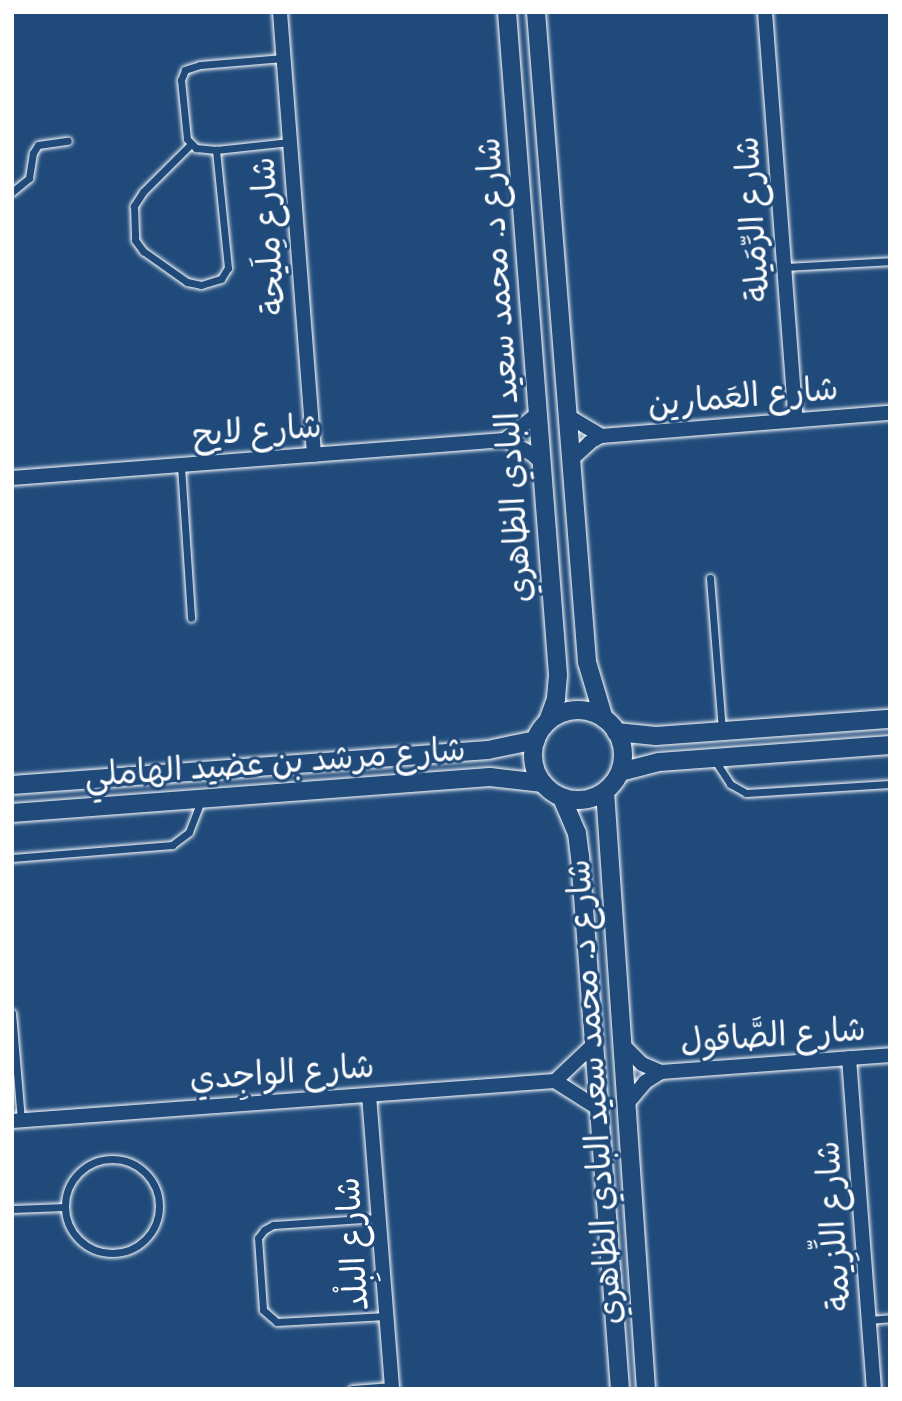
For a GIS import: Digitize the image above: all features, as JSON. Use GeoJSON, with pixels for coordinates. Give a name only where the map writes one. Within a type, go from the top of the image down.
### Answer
{"type":"FeatureCollection","features":[{"type":"Feature","properties":{"kind":"street","name":"شارع مِلَيحة"},"geometry":{"type":"LineString","coordinates":[[280,12],[314,455]]}},
{"type":"Feature","properties":{"kind":"street","name":"شارع د. محمد سعيد البادي الظاهري"},"geometry":{"type":"LineString","coordinates":[[506,12],[558,675],[556,699],[548,721]]}},
{"type":"Feature","properties":{"kind":"street","name":"شارع د. محمد سعيد البادي الظاهري"},"geometry":{"type":"LineString","coordinates":[[536,12],[587,662],[604,719]]}},
{"type":"Feature","properties":{"kind":"street","name":"شارع الرِّمَيلة"},"geometry":{"type":"LineString","coordinates":[[765,12],[796,421]]}},
{"type":"Feature","properties":{"kind":"street"},"geometry":{"type":"LineString","coordinates":[[530,327],[560,323]]}},
{"type":"Feature","properties":{"kind":"street","name":"شارع العَمارين"},"geometry":{"type":"LineString","coordinates":[[571,460],[590,442],[601,436],[890,413]]}},
{"type":"Feature","properties":{"kind":"street"},"geometry":{"type":"LineString","coordinates":[[537,414],[505,440],[531,453],[542,463]]}},
{"type":"Feature","properties":{"kind":"street","name":"شارع العَمارين"},"geometry":{"type":"LineString","coordinates":[[568,416],[601,436]]}},
{"type":"Feature","properties":{"kind":"street","name":"شارع لايح"},"geometry":{"type":"LineString","coordinates":[[12,478],[505,440]]}},
{"type":"Feature","properties":{"kind":"street"},"geometry":{"type":"LineString","coordinates":[[572,710],[585,711],[604,719],[616,732],[623,758],[620,772],[605,791],[592,798],[562,797],[543,783],[535,770],[533,755],[536,740],[548,721],[572,710]]}},
{"type":"Feature","properties":{"kind":"street"},"geometry":{"type":"LineString","coordinates":[[616,732],[656,736],[890,719]]}},
{"type":"Feature","properties":{"kind":"street","name":"شارع مرشد بن عضيد الهاملي"},"geometry":{"type":"LineString","coordinates":[[12,785],[488,750],[536,740]]}},
{"type":"Feature","properties":{"kind":"street"},"geometry":{"type":"LineString","coordinates":[[620,772],[659,762],[890,745]]}},
{"type":"Feature","properties":{"kind":"street","name":"شارع مرشد بن عضيد الهاملي"},"geometry":{"type":"LineString","coordinates":[[12,813],[489,777],[543,783]]}},
{"type":"Feature","properties":{"kind":"street","name":"شارع د. محمد سعيد البادي الظاهري"},"geometry":{"type":"LineString","coordinates":[[605,791],[646,1389]]}},
{"type":"Feature","properties":{"kind":"street","name":"شارع د. محمد سعيد البادي الظاهري"},"geometry":{"type":"LineString","coordinates":[[562,797],[577,833],[620,1389]]}},
{"type":"Feature","properties":{"kind":"street","name":"شارع الصَّاقول"},"geometry":{"type":"LineString","coordinates":[[622,1044],[642,1064],[661,1072],[890,1055]]}},
{"type":"Feature","properties":{"kind":"street"},"geometry":{"type":"LineString","coordinates":[[593,1045],[555,1081],[598,1109]]}},
{"type":"Feature","properties":{"kind":"street","name":"شارع اللِّزِيمة"},"geometry":{"type":"LineString","coordinates":[[849,1058],[874,1389]]}},
{"type":"Feature","properties":{"kind":"street","name":"شارع الصَّاقول"},"geometry":{"type":"LineString","coordinates":[[626,1105],[645,1082],[661,1072]]}},
{"type":"Feature","properties":{"kind":"street","name":"شارع الواجِدي"},"geometry":{"type":"LineString","coordinates":[[17,1120],[555,1081]]}},
{"type":"Feature","properties":{"kind":"street","name":"شارع البِلْد"},"geometry":{"type":"LineString","coordinates":[[369,1095],[392,1387]]}},
{"type":"Feature","properties":{"kind":"street"},"geometry":{"type":"LineString","coordinates":[[601,1136],[609,1147],[615,1148],[624,1143],[627,1135]]}},
{"type":"Feature","properties":{"kind":"lane"},"geometry":{"type":"LineString","coordinates":[[283,58],[200,65],[185,71],[181,80],[187,139],[196,148],[216,150],[289,142]]}},
{"type":"Feature","properties":{"kind":"lane"},"geometry":{"type":"LineString","coordinates":[[12,192],[29,178],[33,153],[38,145],[68,141]]}},
{"type":"Feature","properties":{"kind":"lane"},"geometry":{"type":"LineString","coordinates":[[191,144],[143,192],[134,206],[135,240],[143,251],[187,282],[211,284],[221,279],[229,268],[216,150]]}},
{"type":"Feature","properties":{"kind":"lane"},"geometry":{"type":"LineString","coordinates":[[784,267],[890,261]]}},
{"type":"Feature","properties":{"kind":"lane"},"geometry":{"type":"LineString","coordinates":[[181,465],[191,618]]}},
{"type":"Feature","properties":{"kind":"lane"},"geometry":{"type":"LineString","coordinates":[[710,578],[722,731]]}},
{"type":"Feature","properties":{"kind":"lane"},"geometry":{"type":"LineString","coordinates":[[714,758],[730,784],[746,793],[890,785]]}},
{"type":"Feature","properties":{"kind":"lane"},"geometry":{"type":"LineString","coordinates":[[12,858],[173,845],[189,832],[201,798]]}},
{"type":"Feature","properties":{"kind":"lane"},"geometry":{"type":"LineString","coordinates":[[12,1013],[17,1120]]}},
{"type":"Feature","properties":{"kind":"lane"},"geometry":{"type":"LineString","coordinates":[[106,1159],[128,1161],[148,1174],[158,1194],[159,1217],[149,1237],[130,1251],[108,1254],[86,1246],[78,1238],[70,1229],[65,1207],[70,1185],[84,1167],[106,1159]]}},
{"type":"Feature","properties":{"kind":"lane"},"geometry":{"type":"LineString","coordinates":[[12,1209],[65,1207]]}},
{"type":"Feature","properties":{"kind":"lane"},"geometry":{"type":"LineString","coordinates":[[379,1219],[272,1225],[264,1230],[258,1238],[263,1310],[277,1322],[386,1315]]}},
{"type":"Feature","properties":{"kind":"lane"},"geometry":{"type":"LineString","coordinates":[[869,1320],[890,1318]]}},
{"type":"Feature","properties":{"kind":"lane"},"geometry":{"type":"LineString","coordinates":[[352,1389],[392,1387]]}}]}
